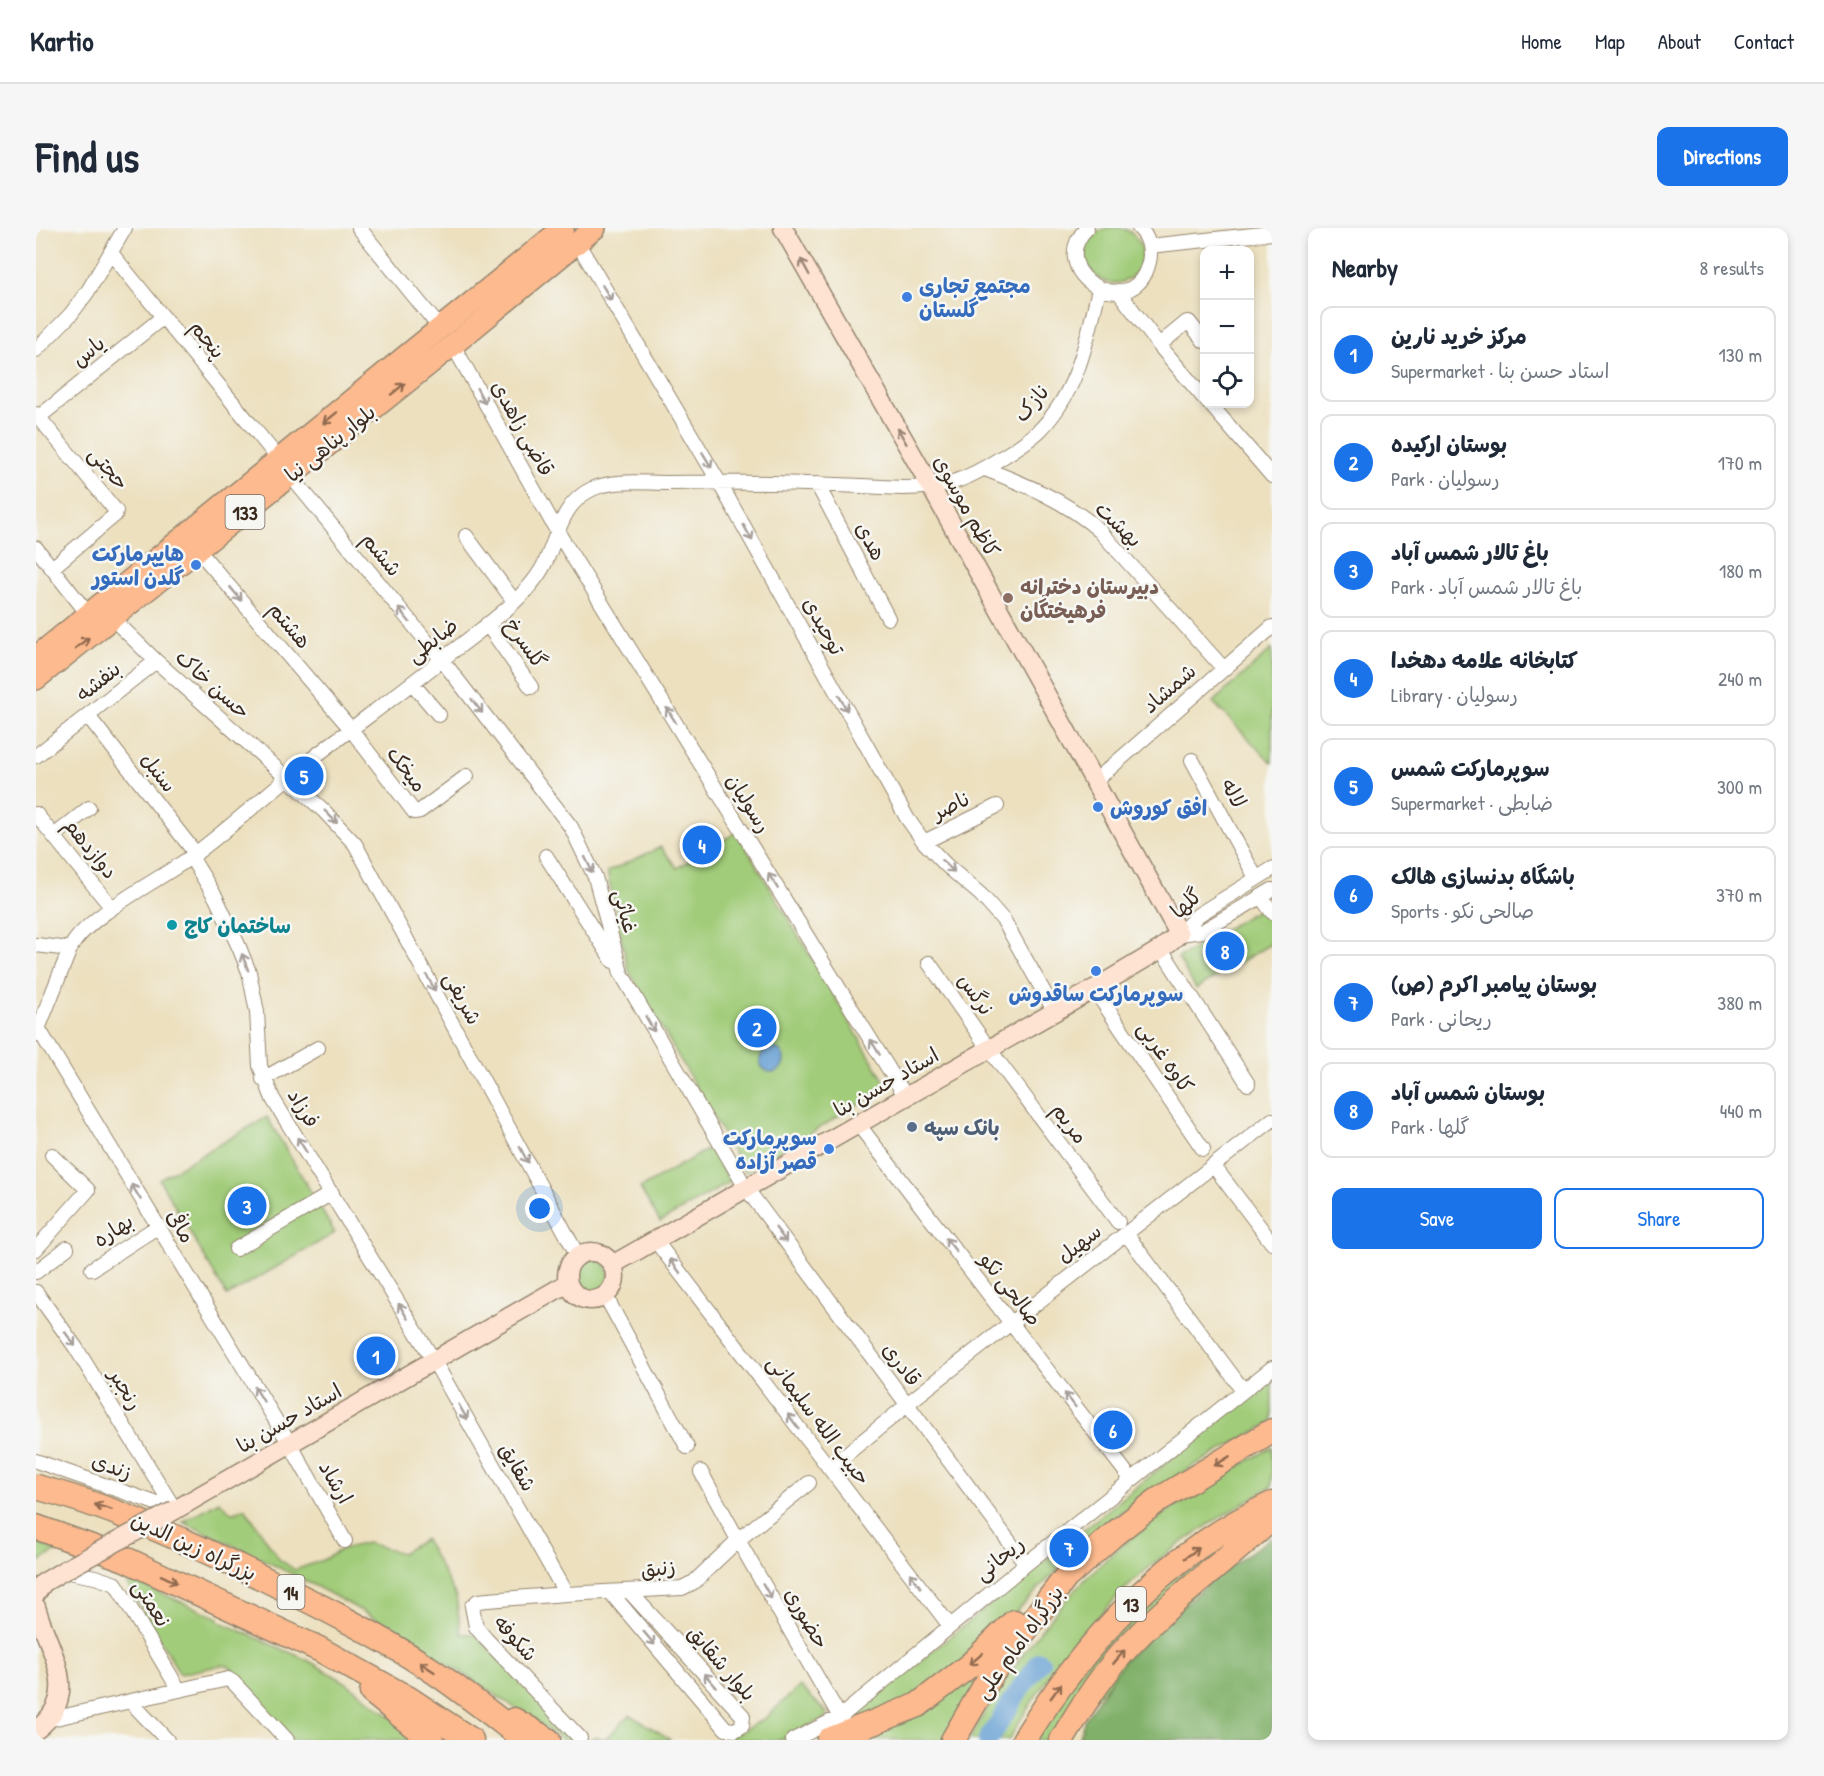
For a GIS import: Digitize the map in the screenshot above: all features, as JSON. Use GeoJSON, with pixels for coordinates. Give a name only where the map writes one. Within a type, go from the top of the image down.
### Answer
{"type":"FeatureCollection","features":[{"type":"Feature","properties":{"kind":"highway","name":"بزرگراه امام علی"},"geometry":{"type":"LineString","coordinates":[[953,1740],[993,1672],[1065,1577],[1114,1533],[1158,1500],[1272,1431]]}},
{"type":"Feature","properties":{"kind":"highway","name":"بزرگراه زین الدین"},"geometry":{"type":"LineString","coordinates":[[36,1487],[111,1509],[167,1532],[333,1612],[386,1641],[458,1688],[525,1740]]}},
{"type":"Feature","properties":{"kind":"highway","name":"13"},"geometry":{"type":"LineString","coordinates":[[1024,1740],[1071,1671],[1102,1632],[1139,1595],[1193,1552],[1248,1515],[1272,1504]]}},
{"type":"Feature","properties":{"kind":"highway"},"geometry":{"type":"LineString","coordinates":[[1067,1734],[1092,1690],[1122,1653],[1152,1622],[1272,1518]]}},
{"type":"Feature","properties":{"kind":"highway","name":"بزرگراه زین الدین"},"geometry":{"type":"LineString","coordinates":[[36,1527],[125,1559],[319,1649],[409,1699],[471,1740]]}},
{"type":"Feature","properties":{"kind":"highway"},"geometry":{"type":"LineString","coordinates":[[834,1732],[918,1705],[988,1649],[1065,1577]]}},
{"type":"Feature","properties":{"kind":"highway"},"geometry":{"type":"LineString","coordinates":[[319,1649],[431,1740]]}},
{"type":"Feature","properties":{"kind":"highway"},"geometry":{"type":"LineString","coordinates":[[458,1688],[548,1740]]}},
{"type":"Feature","properties":{"kind":"main road","name":"بلوار پناهی نیا"},"geometry":{"type":"LineString","coordinates":[[36,657],[440,328],[570,235],[595,228]]}},
{"type":"Feature","properties":{"kind":"main road","name":"کاظم موسوی"},"geometry":{"type":"LineString","coordinates":[[783,228],[931,487],[1179,934]]}},
{"type":"Feature","properties":{"kind":"main road","name":"بلوار پناهی نیا"},"geometry":{"type":"LineString","coordinates":[[36,679],[453,345],[570,235]]}},
{"type":"Feature","properties":{"kind":"main road"},"geometry":{"type":"LineString","coordinates":[[440,328],[453,345]]}},
{"type":"Feature","properties":{"kind":"main road","name":"استاد حسن بنا"},"geometry":{"type":"LineString","coordinates":[[612,1265],[1055,1012],[1161,949],[1179,934]]}},
{"type":"Feature","properties":{"kind":"main road"},"geometry":{"type":"LineString","coordinates":[[593,1252],[607,1259],[612,1265],[614,1280],[612,1288],[605,1295],[592,1300],[585,1299],[577,1296],[568,1283],[568,1268],[578,1256],[593,1252]]}},
{"type":"Feature","properties":{"kind":"main road","name":"استاد حسن بنا"},"geometry":{"type":"LineString","coordinates":[[36,1594],[43,1583],[63,1571],[175,1510],[568,1283]]}},
{"type":"Feature","properties":{"kind":"main road"},"geometry":{"type":"LineString","coordinates":[[36,1607],[60,1676],[58,1704],[55,1711],[41,1725]]}},
{"type":"Feature","properties":{"kind":"street"},"geometry":{"type":"LineString","coordinates":[[36,350],[79,304],[125,228]]}},
{"type":"Feature","properties":{"kind":"street"},"geometry":{"type":"LineString","coordinates":[[359,228],[440,328]]}},
{"type":"Feature","properties":{"kind":"street"},"geometry":{"type":"LineString","coordinates":[[1087,228],[1078,243],[1076,255],[1083,277],[1099,289],[1118,291],[1130,288],[1147,270],[1150,258],[1149,246],[1142,229]]}},
{"type":"Feature","properties":{"kind":"street"},"geometry":{"type":"LineString","coordinates":[[1149,246],[1272,233]]}},
{"type":"Feature","properties":{"kind":"street","name":"توحیدی"},"geometry":{"type":"LineString","coordinates":[[570,235],[719,482],[907,818],[924,842],[946,865],[981,895],[1004,921],[1055,1012]]}},
{"type":"Feature","properties":{"kind":"street","name":"پنجم"},"geometry":{"type":"LineString","coordinates":[[111,253],[273,452]]}},
{"type":"Feature","properties":{"kind":"street","name":"نازک"},"geometry":{"type":"LineString","coordinates":[[931,487],[955,483],[985,469],[1038,432],[1060,406],[1077,370],[1085,349],[1099,289]]}},
{"type":"Feature","properties":{"kind":"street"},"geometry":{"type":"LineString","coordinates":[[1118,291],[1200,393]]}},
{"type":"Feature","properties":{"kind":"street","name":"یاس"},"geometry":{"type":"LineString","coordinates":[[38,415],[163,317]]}},
{"type":"Feature","properties":{"kind":"street"},"geometry":{"type":"LineString","coordinates":[[1159,345],[1187,322],[1200,336]]}},
{"type":"Feature","properties":{"kind":"street","name":"قاضی زاهدی"},"geometry":{"type":"LineString","coordinates":[[453,345],[556,531]]}},
{"type":"Feature","properties":{"kind":"street"},"geometry":{"type":"LineString","coordinates":[[1213,408],[1272,476]]}},
{"type":"Feature","properties":{"kind":"street","name":"حجتی"},"geometry":{"type":"LineString","coordinates":[[38,415],[116,511],[115,515],[51,568]]}},
{"type":"Feature","properties":{"kind":"street","name":"بهشت"},"geometry":{"type":"LineString","coordinates":[[985,469],[1051,496],[1087,520],[1100,531],[1224,669]]}},
{"type":"Feature","properties":{"kind":"street","name":"ششم"},"geometry":{"type":"LineString","coordinates":[[290,476],[442,660]]}},
{"type":"Feature","properties":{"kind":"street","name":"ضابطی"},"geometry":{"type":"LineString","coordinates":[[37,1031],[70,949],[81,933],[112,908],[194,855],[287,778],[442,660],[514,601],[526,590],[544,564],[556,531],[574,502],[592,489],[604,485],[719,482],[931,487]]}},
{"type":"Feature","properties":{"kind":"street","name":"هدی"},"geometry":{"type":"LineString","coordinates":[[817,484],[888,618]]}},
{"type":"Feature","properties":{"kind":"street","name":"رسولیان"},"geometry":{"type":"LineString","coordinates":[[556,531],[906,1097]]}},
{"type":"Feature","properties":{"kind":"street"},"geometry":{"type":"LineString","coordinates":[[466,536],[514,601]]}},
{"type":"Feature","properties":{"kind":"street"},"geometry":{"type":"LineString","coordinates":[[36,548],[88,614]]}},
{"type":"Feature","properties":{"kind":"street","name":"هشتم"},"geometry":{"type":"LineString","coordinates":[[198,550],[350,728]]}},
{"type":"Feature","properties":{"kind":"street","name":"حسن خاک"},"geometry":{"type":"LineString","coordinates":[[113,619],[156,661],[287,778]]}},
{"type":"Feature","properties":{"kind":"street","name":"گلسرخ"},"geometry":{"type":"LineString","coordinates":[[487,624],[531,687]]}},
{"type":"Feature","properties":{"kind":"street","name":"شمشاد"},"geometry":{"type":"LineString","coordinates":[[1094,782],[1272,627]]}},
{"type":"Feature","properties":{"kind":"street","name":"غیاثی"},"geometry":{"type":"LineString","coordinates":[[442,660],[571,827],[595,878],[621,973],[746,1188]]}},
{"type":"Feature","properties":{"kind":"street","name":"بنفشه"},"geometry":{"type":"LineString","coordinates":[[36,756],[156,661]]}},
{"type":"Feature","properties":{"kind":"street"},"geometry":{"type":"LineString","coordinates":[[412,683],[439,715]]}},
{"type":"Feature","properties":{"kind":"street","name":"سنبل"},"geometry":{"type":"LineString","coordinates":[[88,716],[194,855]]}},
{"type":"Feature","properties":{"kind":"street","name":"میخک"},"geometry":{"type":"LineString","coordinates":[[350,728],[414,813],[467,776]]}},
{"type":"Feature","properties":{"kind":"street","name":"لاله"},"geometry":{"type":"LineString","coordinates":[[1192,760],[1256,878]]}},
{"type":"Feature","properties":{"kind":"street","name":"شریفی"},"geometry":{"type":"LineString","coordinates":[[287,778],[346,832],[362,856],[578,1256]]}},
{"type":"Feature","properties":{"kind":"street","name":"ناصر"},"geometry":{"type":"LineString","coordinates":[[924,842],[997,806]]}},
{"type":"Feature","properties":{"kind":"street"},"geometry":{"type":"LineString","coordinates":[[54,836],[89,808]]}},
{"type":"Feature","properties":{"kind":"street","name":"دوازدهم"},"geometry":{"type":"LineString","coordinates":[[36,814],[112,908]]}},
{"type":"Feature","properties":{"kind":"street","name":"فرزاد"},"geometry":{"type":"LineString","coordinates":[[194,855],[239,946],[249,972],[257,1012],[258,1049],[263,1078],[273,1099],[434,1361]]}},
{"type":"Feature","properties":{"kind":"street"},"geometry":{"type":"LineString","coordinates":[[546,856],[621,973]]}},
{"type":"Feature","properties":{"kind":"street","name":"گلها"},"geometry":{"type":"LineString","coordinates":[[1179,934],[1198,915],[1272,869]]}},
{"type":"Feature","properties":{"kind":"street"},"geometry":{"type":"LineString","coordinates":[[1266,893],[1272,912]]}},
{"type":"Feature","properties":{"kind":"street","name":"گلها"},"geometry":{"type":"LineString","coordinates":[[1179,934],[1203,931],[1266,893]]}},
{"type":"Feature","properties":{"kind":"street"},"geometry":{"type":"LineString","coordinates":[[36,945],[70,949]]}},
{"type":"Feature","properties":{"kind":"street"},"geometry":{"type":"LineString","coordinates":[[36,951],[70,949]]}},
{"type":"Feature","properties":{"kind":"street"},"geometry":{"type":"LineString","coordinates":[[1161,949],[1248,1084]]}},
{"type":"Feature","properties":{"kind":"street","name":"نرگس"},"geometry":{"type":"LineString","coordinates":[[929,963],[989,1049]]}},
{"type":"Feature","properties":{"kind":"street","name":"کاوه غربی"},"geometry":{"type":"LineString","coordinates":[[1094,989],[1203,1149]]}},
{"type":"Feature","properties":{"kind":"street","name":"مافی"},"geometry":{"type":"LineString","coordinates":[[37,1031],[290,1444]]}},
{"type":"Feature","properties":{"kind":"street"},"geometry":{"type":"LineString","coordinates":[[263,1078],[318,1048]]}},
{"type":"Feature","properties":{"kind":"street","name":"مریم"},"geometry":{"type":"LineString","coordinates":[[989,1049],[1118,1222]]}},
{"type":"Feature","properties":{"kind":"street","name":"سهیل"},"geometry":{"type":"LineString","coordinates":[[912,1400],[1272,1120]]}},
{"type":"Feature","properties":{"kind":"street","name":"صالحی نکو"},"geometry":{"type":"LineString","coordinates":[[858,1124],[1131,1479]]}},
{"type":"Feature","properties":{"kind":"street"},"geometry":{"type":"LineString","coordinates":[[36,1249],[88,1190],[52,1155]]}},
{"type":"Feature","properties":{"kind":"street"},"geometry":{"type":"LineString","coordinates":[[1219,1173],[1272,1244]]}},
{"type":"Feature","properties":{"kind":"street","name":"قادری"},"geometry":{"type":"LineString","coordinates":[[746,1188],[1026,1564]]}},
{"type":"Feature","properties":{"kind":"street"},"geometry":{"type":"LineString","coordinates":[[236,1249],[332,1193]]}},
{"type":"Feature","properties":{"kind":"street","name":"بهاره"},"geometry":{"type":"LineString","coordinates":[[92,1269],[157,1227]]}},
{"type":"Feature","properties":{"kind":"street"},"geometry":{"type":"LineString","coordinates":[[1131,1239],[1243,1390]]}},
{"type":"Feature","properties":{"kind":"street","name":"حبیب الله سلیمانی"},"geometry":{"type":"LineString","coordinates":[[655,1240],[950,1626]]}},
{"type":"Feature","properties":{"kind":"street"},"geometry":{"type":"LineString","coordinates":[[36,1272],[67,1248]]}},
{"type":"Feature","properties":{"kind":"street","name":"رنجبر"},"geometry":{"type":"LineString","coordinates":[[36,1292],[76,1348],[175,1510]]}},
{"type":"Feature","properties":{"kind":"street"},"geometry":{"type":"LineString","coordinates":[[605,1295],[687,1447]]}},
{"type":"Feature","properties":{"kind":"street","name":"شقایق"},"geometry":{"type":"LineString","coordinates":[[434,1361],[566,1594]]}},
{"type":"Feature","properties":{"kind":"street","name":"ریحانی"},"geometry":{"type":"LineString","coordinates":[[793,1740],[834,1732],[950,1626],[1272,1368]]}},
{"type":"Feature","properties":{"kind":"street"},"geometry":{"type":"LineString","coordinates":[[829,1468],[901,1410]]}},
{"type":"Feature","properties":{"kind":"street","name":"ارشاد"},"geometry":{"type":"LineString","coordinates":[[290,1444],[345,1541]]}},
{"type":"Feature","properties":{"kind":"street","name":"زندی"},"geometry":{"type":"LineString","coordinates":[[36,1461],[175,1510]]}},
{"type":"Feature","properties":{"kind":"street"},"geometry":{"type":"LineString","coordinates":[[701,1472],[738,1540],[809,1483]]}},
{"type":"Feature","properties":{"kind":"street","name":"زنبق"},"geometry":{"type":"LineString","coordinates":[[566,1594],[682,1588],[694,1582],[738,1540]]}},
{"type":"Feature","properties":{"kind":"street","name":"حضوری"},"geometry":{"type":"LineString","coordinates":[[738,1540],[834,1732]]}},
{"type":"Feature","properties":{"kind":"street","name":"نعمتی"},"geometry":{"type":"LineString","coordinates":[[63,1571],[116,1584],[179,1690]]}},
{"type":"Feature","properties":{"kind":"street","name":"بلوار شقایق"},"geometry":{"type":"LineString","coordinates":[[611,1593],[726,1729],[735,1730],[742,1726],[743,1716],[630,1592]]}},
{"type":"Feature","properties":{"kind":"street","name":"شکوفه"},"geometry":{"type":"LineString","coordinates":[[566,1594],[478,1601],[472,1606],[472,1615],[476,1627],[486,1639],[580,1738]]}},
{"type":"Feature","properties":{"kind":"street"},"geometry":{"type":"LineString","coordinates":[[41,1725],[130,1701],[228,1679],[287,1740]]}},
{"type":"Feature","properties":{"kind":"street"},"geometry":{"type":"LineString","coordinates":[[130,1701],[167,1740]]}},
{"type":"Feature","properties":{"kind":"green space"},"geometry":{"type":"Polygon","coordinates":[[[1108,227],[1120,227],[1130,231],[1138,239],[1142,255],[1138,271],[1130,279],[1120,283],[1108,283],[1098,279],[1090,271],[1086,261],[1086,249],[1090,239],[1098,231],[1108,227]]]}},
{"type":"Feature","properties":{"kind":"green space"},"geometry":{"type":"Polygon","coordinates":[[[1272,649],[1272,763],[1213,702],[1272,649]]]}},
{"type":"Feature","properties":{"kind":"green space"},"geometry":{"type":"Polygon","coordinates":[[[737,832],[888,1087],[745,1172],[628,969],[607,872],[661,847],[677,868],[737,832]]]}},
{"type":"Feature","properties":{"kind":"green space"},"geometry":{"type":"Polygon","coordinates":[[[1262,907],[1272,924],[1272,943],[1196,989],[1178,958],[1262,907]]]}},
{"type":"Feature","properties":{"kind":"green space"},"geometry":{"type":"Polygon","coordinates":[[[267,1117],[335,1233],[227,1296],[159,1179],[267,1117]]]}},
{"type":"Feature","properties":{"kind":"green space"},"geometry":{"type":"Polygon","coordinates":[[[710,1148],[730,1182],[660,1222],[640,1188],[710,1148]]]}},
{"type":"Feature","properties":{"kind":"green space"},"geometry":{"type":"Polygon","coordinates":[[[591,1258],[604,1263],[609,1276],[604,1289],[591,1294],[578,1289],[573,1276],[578,1263],[591,1258]]]}},
{"type":"Feature","properties":{"kind":"green space"},"geometry":{"type":"Polygon","coordinates":[[[1272,1378],[1272,1422],[1195,1465],[1101,1525],[969,1660],[933,1690],[836,1733],[868,1703],[1272,1378]]]}},
{"type":"Feature","properties":{"kind":"green space"},"geometry":{"type":"Polygon","coordinates":[[[1272,1447],[1272,1486],[1176,1547],[1146,1570],[1106,1608],[1053,1671],[1009,1740],[969,1740],[1020,1658],[1060,1606],[1082,1582],[1130,1539],[1164,1514],[1272,1447]]]}},
{"type":"Feature","properties":{"kind":"green space"},"geometry":{"type":"Polygon","coordinates":[[[219,1501],[232,1513],[245,1508],[279,1559],[295,1570],[323,1560],[342,1549],[367,1543],[402,1553],[425,1539],[456,1596],[461,1634],[475,1634],[578,1740],[563,1740],[449,1664],[355,1607],[183,1522],[219,1501]]]}},
{"type":"Feature","properties":{"kind":"green space"},"geometry":{"type":"Polygon","coordinates":[[[1272,1511],[1055,1740],[1034,1740],[1085,1663],[1159,1590],[1272,1511]]]}},
{"type":"Feature","properties":{"kind":"green space"},"geometry":{"type":"Polygon","coordinates":[[[1272,1537],[1272,1740],[1078,1740],[1085,1719],[1124,1661],[1213,1579],[1272,1537]]]}},
{"type":"Feature","properties":{"kind":"green space"},"geometry":{"type":"Polygon","coordinates":[[[36,1543],[58,1550],[36,1564],[36,1543]]]}},
{"type":"Feature","properties":{"kind":"green space"},"geometry":{"type":"Polygon","coordinates":[[[123,1577],[219,1618],[218,1621],[307,1660],[345,1682],[421,1740],[291,1740],[230,1667],[223,1665],[180,1674],[123,1577]]]}},
{"type":"Feature","properties":{"kind":"green space"},"geometry":{"type":"Polygon","coordinates":[[[1022,1619],[945,1740],[843,1740],[883,1727],[1022,1619]]]}},
{"type":"Feature","properties":{"kind":"green space"},"geometry":{"type":"Polygon","coordinates":[[[800,1686],[827,1713],[825,1718],[780,1740],[725,1740],[764,1719],[800,1686]]]}},
{"type":"Feature","properties":{"kind":"green space"},"geometry":{"type":"Polygon","coordinates":[[[630,1715],[670,1740],[604,1740],[630,1715]]]}},
{"type":"Feature","properties":{"kind":"green space"},"geometry":{"type":"Polygon","coordinates":[[[596,1737],[604,1740],[588,1740],[596,1737]]]}},
{"type":"Feature","properties":{"kind":"water"},"geometry":{"type":"Polygon","coordinates":[[[767,1048],[777,1048],[784,1055],[784,1065],[777,1072],[767,1072],[760,1065],[760,1055],[767,1048]]]}},
{"type":"Feature","properties":{"kind":"waterway"},"geometry":{"type":"LineString","coordinates":[[988,1740],[1040,1662]]}},
{"type":"Feature","properties":{"kind":"place","name":"مجتمع تجاری گلستان"},"geometry":{"type":"Point","coordinates":[907,297]}},
{"type":"Feature","properties":{"kind":"place","name":"هایپرمارکت گلدن استور"},"geometry":{"type":"Point","coordinates":[196,565]}},
{"type":"Feature","properties":{"kind":"place","name":"دبیرستان دخترانه فرهیختگان"},"geometry":{"type":"Point","coordinates":[1008,598]}},
{"type":"Feature","properties":{"kind":"place","name":"سوپرمارکت شمس"},"geometry":{"type":"Point","coordinates":[304,776]}},
{"type":"Feature","properties":{"kind":"place","name":"افق کوروش"},"geometry":{"type":"Point","coordinates":[1098,807]}},
{"type":"Feature","properties":{"kind":"place","name":"کتابخانه علامه دهخدا"},"geometry":{"type":"Point","coordinates":[702,845]}},
{"type":"Feature","properties":{"kind":"place","name":"ساختمان کاج"},"geometry":{"type":"Point","coordinates":[172,925]}},
{"type":"Feature","properties":{"kind":"place","name":"بوستان شمس آباد"},"geometry":{"type":"Point","coordinates":[1225,951]}},
{"type":"Feature","properties":{"kind":"place","name":"سوپرمارکت ساقدوش"},"geometry":{"type":"Point","coordinates":[1096,971]}},
{"type":"Feature","properties":{"kind":"place","name":"بوستان ارکیده"},"geometry":{"type":"Point","coordinates":[757,1028]}},
{"type":"Feature","properties":{"kind":"place","name":"بانک سپه"},"geometry":{"type":"Point","coordinates":[912,1127]}},
{"type":"Feature","properties":{"kind":"place","name":"سوپرمارکت قصر آزاده"},"geometry":{"type":"Point","coordinates":[829,1149]}},
{"type":"Feature","properties":{"kind":"place","name":"باغ تالار شمس آباد"},"geometry":{"type":"Point","coordinates":[247,1206]}},
{"type":"Feature","properties":{"kind":"place","name":"مرکز خرید نارین"},"geometry":{"type":"Point","coordinates":[376,1356]}},
{"type":"Feature","properties":{"kind":"place","name":"باشگاه بدنسازی هالک"},"geometry":{"type":"Point","coordinates":[1113,1430]}},
{"type":"Feature","properties":{"kind":"place","name":"بوستان پیامبر اکرم (ص)"},"geometry":{"type":"Point","coordinates":[1069,1548]}}]}
